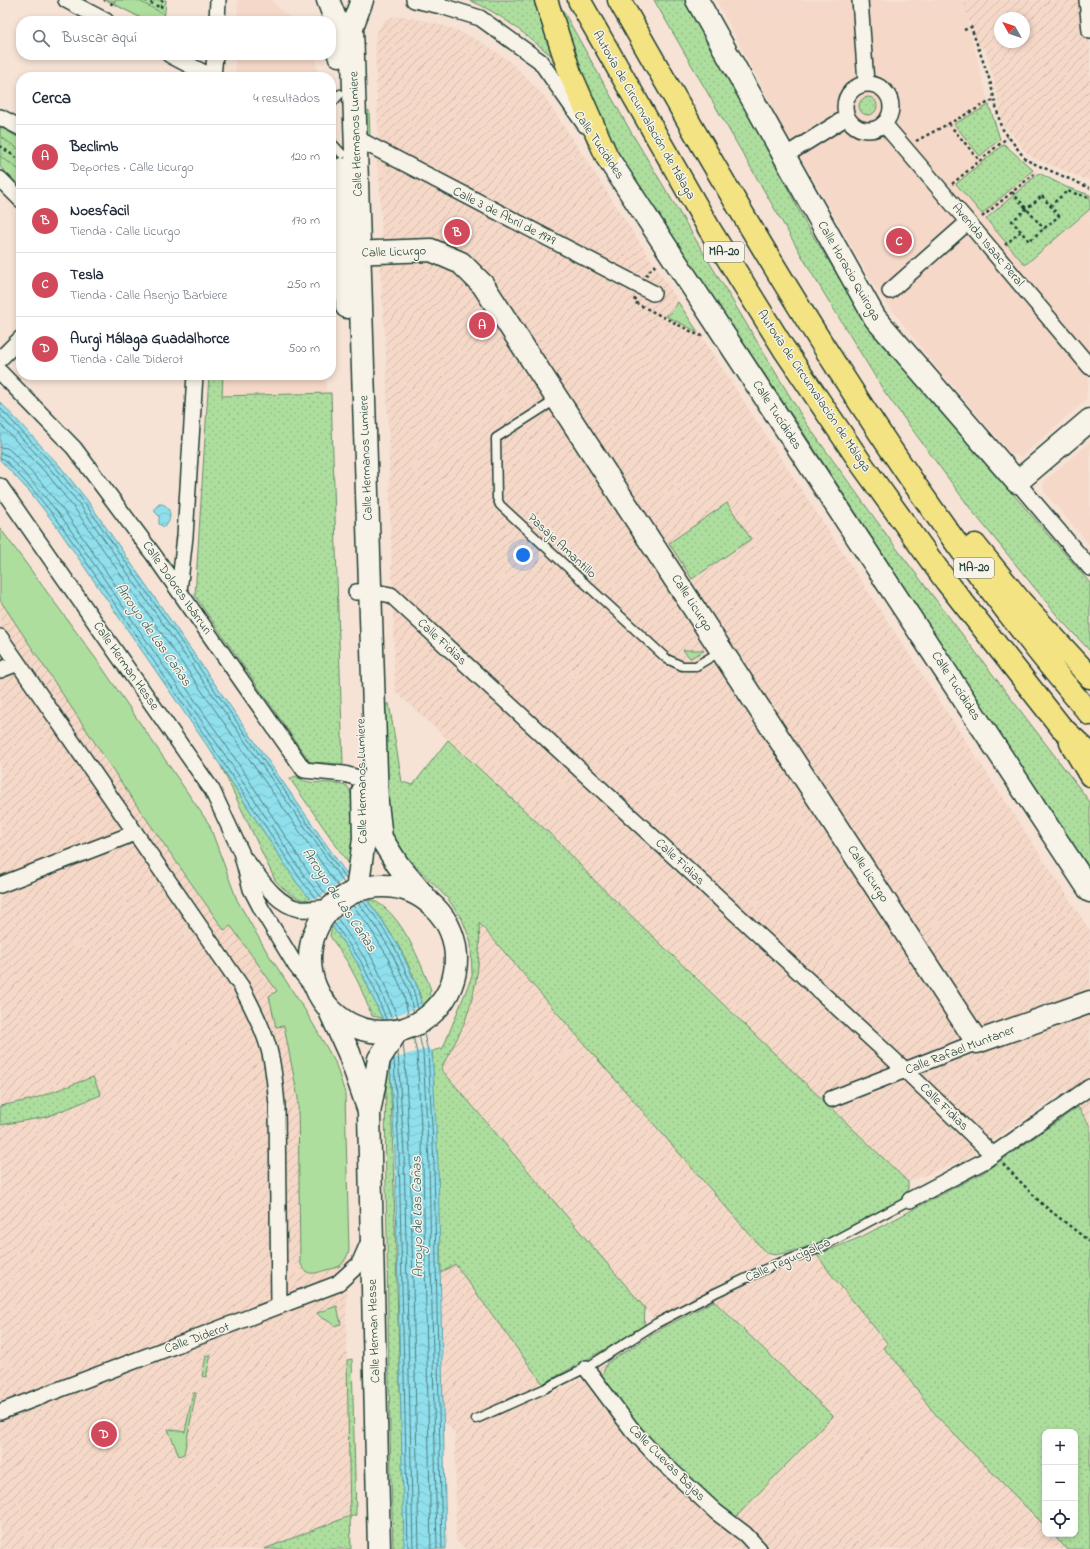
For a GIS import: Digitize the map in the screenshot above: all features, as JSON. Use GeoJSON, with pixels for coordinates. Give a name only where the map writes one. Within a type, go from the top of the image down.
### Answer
{"type":"FeatureCollection","features":[{"type":"Feature","properties":{"kind":"highway"},"geometry":{"type":"LineString","coordinates":[[546,0],[570,73],[607,157]]}},
{"type":"Feature","properties":{"kind":"highway","name":"Autovía de Circunvalación de Málaga"},"geometry":{"type":"LineString","coordinates":[[579,0],[710,230],[784,349],[863,466],[946,582],[1061,727],[1090,754]]}},
{"type":"Feature","properties":{"kind":"highway","name":"MA-20"},"geometry":{"type":"LineString","coordinates":[[619,0],[690,126],[762,246],[868,414],[917,488],[983,580],[1090,714]]}},
{"type":"Feature","properties":{"kind":"highway"},"geometry":{"type":"LineString","coordinates":[[868,414],[928,482],[969,538],[1021,602],[1090,677]]}},
{"type":"Feature","properties":{"kind":"highway"},"geometry":{"type":"LineString","coordinates":[[1061,727],[1090,775]]}},
{"type":"Feature","properties":{"kind":"main road","name":"Calle Hermanos Lumiere"},"geometry":{"type":"LineString","coordinates":[[328,0],[334,16]]}},
{"type":"Feature","properties":{"kind":"main road","name":"Calle Hermanos Lumiere"},"geometry":{"type":"LineString","coordinates":[[362,0],[352,27],[343,144],[346,254],[363,592],[377,803],[381,838],[398,865],[428,902]]}},
{"type":"Feature","properties":{"kind":"main road","name":"Calle Horacio Quiroga"},"geometry":{"type":"LineString","coordinates":[[697,0],[875,318],[1017,482]]}},
{"type":"Feature","properties":{"kind":"main road","name":"Calle Hermanos Lumiere"},"geometry":{"type":"LineString","coordinates":[[336,21],[336,99],[343,144]]}},
{"type":"Feature","properties":{"kind":"main road","name":"Calle Tucídides"},"geometry":{"type":"LineString","coordinates":[[607,157],[1090,891]]}},
{"type":"Feature","properties":{"kind":"main road","name":"Calle Licurgo"},"geometry":{"type":"LineString","coordinates":[[346,254],[431,250],[461,263],[483,285],[723,650],[977,1042]]}},
{"type":"Feature","properties":{"kind":"main road"},"geometry":{"type":"LineString","coordinates":[[1017,482],[1090,420]]}},
{"type":"Feature","properties":{"kind":"main road","name":"Calle Hermanos Lumiere"},"geometry":{"type":"LineString","coordinates":[[360,887],[364,839],[362,779],[363,592]]}},
{"type":"Feature","properties":{"kind":"main road"},"geometry":{"type":"LineString","coordinates":[[393,886],[410,891],[428,902],[439,912],[449,928],[455,953],[456,965],[451,988],[437,1009],[430,1016],[390,1036],[359,1028],[343,1021],[326,1004],[314,982],[309,963],[312,941],[322,911],[360,887],[393,886]]}},
{"type":"Feature","properties":{"kind":"main road","name":"Calle Rafael Muntaner"},"geometry":{"type":"LineString","coordinates":[[977,1042],[1090,1002]]}},
{"type":"Feature","properties":{"kind":"main road","name":"Calle Herman Hesse"},"geometry":{"type":"LineString","coordinates":[[326,1004],[349,1053],[369,1113]]}},
{"type":"Feature","properties":{"kind":"main road","name":"Calle Herman Hesse"},"geometry":{"type":"LineString","coordinates":[[379,1549],[369,1113],[379,1058],[390,1036]]}},
{"type":"Feature","properties":{"kind":"street"},"geometry":{"type":"LineString","coordinates":[[66,0],[96,16]]}},
{"type":"Feature","properties":{"kind":"street"},"geometry":{"type":"LineString","coordinates":[[217,16],[218,0]]}},
{"type":"Feature","properties":{"kind":"street","name":"Calle Tucídides"},"geometry":{"type":"LineString","coordinates":[[414,0],[441,6],[480,18],[540,61],[607,157]]}},
{"type":"Feature","properties":{"kind":"street"},"geometry":{"type":"LineString","coordinates":[[860,0],[866,84]]}},
{"type":"Feature","properties":{"kind":"street"},"geometry":{"type":"LineString","coordinates":[[1087,0],[1090,31]]}},
{"type":"Feature","properties":{"kind":"street"},"geometry":{"type":"LineString","coordinates":[[180,60],[202,72]]}},
{"type":"Feature","properties":{"kind":"street"},"geometry":{"type":"LineString","coordinates":[[213,72],[214,60]]}},
{"type":"Feature","properties":{"kind":"street"},"geometry":{"type":"LineString","coordinates":[[866,84],[873,84],[886,92],[890,98],[891,109],[888,120],[884,124],[878,128],[864,130],[857,128],[846,118],[844,103],[847,95],[852,90],[858,85],[866,84]]}},
{"type":"Feature","properties":{"kind":"street"},"geometry":{"type":"LineString","coordinates":[[0,117],[16,125]]}},
{"type":"Feature","properties":{"kind":"street"},"geometry":{"type":"LineString","coordinates":[[784,157],[846,118]]}},
{"type":"Feature","properties":{"kind":"street","name":"Avenida Isaac Peral"},"geometry":{"type":"LineString","coordinates":[[884,124],[1090,367]]}},
{"type":"Feature","properties":{"kind":"street","name":"Calle 3 de Abril de 1979"},"geometry":{"type":"LineString","coordinates":[[343,144],[647,289]]}},
{"type":"Feature","properties":{"kind":"street"},"geometry":{"type":"LineString","coordinates":[[0,179],[16,195]]}},
{"type":"Feature","properties":{"kind":"street"},"geometry":{"type":"LineString","coordinates":[[890,291],[968,222]]}},
{"type":"Feature","properties":{"kind":"street"},"geometry":{"type":"LineString","coordinates":[[0,359],[16,343]]}},
{"type":"Feature","properties":{"kind":"street","name":"Calle Dolores Ibárruri"},"geometry":{"type":"LineString","coordinates":[[0,372],[74,448],[179,591],[304,770],[344,774],[362,779]]}},
{"type":"Feature","properties":{"kind":"street"},"geometry":{"type":"LineString","coordinates":[[179,591],[185,536],[195,380]]}},
{"type":"Feature","properties":{"kind":"street","name":"Calle Horacio Quiroga"},"geometry":{"type":"LineString","coordinates":[[1017,482],[1090,568]]}},
{"type":"Feature","properties":{"kind":"street","name":"Calle Herman Hesse"},"geometry":{"type":"LineString","coordinates":[[0,486],[212,790],[241,852],[251,888],[262,910],[296,966],[326,1004]]}},
{"type":"Feature","properties":{"kind":"street","name":"Calle Fidias"},"geometry":{"type":"LineString","coordinates":[[363,592],[391,595],[905,1070],[993,1155]]}},
{"type":"Feature","properties":{"kind":"street"},"geometry":{"type":"LineString","coordinates":[[0,637],[241,986],[256,1016],[268,1046],[274,1073],[277,1105],[279,1306]]}},
{"type":"Feature","properties":{"kind":"street"},"geometry":{"type":"LineString","coordinates":[[0,670],[18,663]]}},
{"type":"Feature","properties":{"kind":"street"},"geometry":{"type":"LineString","coordinates":[[0,885],[135,833]]}},
{"type":"Feature","properties":{"kind":"street","name":"Calle Herman Hesse"},"geometry":{"type":"LineString","coordinates":[[241,852],[259,877],[283,903],[300,909],[322,911]]}},
{"type":"Feature","properties":{"kind":"street","name":"Calle Rafael Muntaner"},"geometry":{"type":"LineString","coordinates":[[831,1099],[977,1042]]}},
{"type":"Feature","properties":{"kind":"street","name":"Calle Tegucigalpa"},"geometry":{"type":"LineString","coordinates":[[910,1200],[984,1161],[1090,1087]]}},
{"type":"Feature","properties":{"kind":"street","name":"Calle Diderot"},"geometry":{"type":"LineString","coordinates":[[0,1412],[337,1284],[359,1264],[371,1237]]}},
{"type":"Feature","properties":{"kind":"street","name":"Calle Cuevas Bajas"},"geometry":{"type":"LineString","coordinates":[[586,1368],[633,1431],[659,1459],[716,1512],[745,1534],[759,1549]]}},
{"type":"Feature","properties":{"kind":"lane","name":"Pasaje Amantillo"},"geometry":{"type":"LineString","coordinates":[[558,399],[496,438],[497,498],[500,504],[667,659],[682,666],[696,666],[723,650]]}},
{"type":"Feature","properties":{"kind":"lane","name":"Calle Tegucigalpa"},"geometry":{"type":"LineString","coordinates":[[476,1419],[546,1388],[586,1368],[657,1323],[776,1264],[818,1249],[910,1200]]}},
{"type":"Feature","properties":{"kind":"path"},"geometry":{"type":"LineString","coordinates":[[111,5],[113,0]]}},
{"type":"Feature","properties":{"kind":"path"},"geometry":{"type":"LineString","coordinates":[[145,0],[161,8],[162,0]]}},
{"type":"Feature","properties":{"kind":"path"},"geometry":{"type":"LineString","coordinates":[[964,30],[970,27],[990,81],[993,100],[1001,127],[1026,160],[1090,188]]}},
{"type":"Feature","properties":{"kind":"path"},"geometry":{"type":"LineString","coordinates":[[904,147],[993,100]]}},
{"type":"Feature","properties":{"kind":"path"},"geometry":{"type":"LineString","coordinates":[[949,124],[980,161]]}},
{"type":"Feature","properties":{"kind":"path"},"geometry":{"type":"LineString","coordinates":[[942,192],[1008,137]]}},
{"type":"Feature","properties":{"kind":"path"},"geometry":{"type":"LineString","coordinates":[[0,146],[16,157]]}},
{"type":"Feature","properties":{"kind":"path"},"geometry":{"type":"LineString","coordinates":[[968,222],[984,216],[1034,174]]}},
{"type":"Feature","properties":{"kind":"path"},"geometry":{"type":"LineString","coordinates":[[1050,206],[1067,191],[1090,198]]}},
{"type":"Feature","properties":{"kind":"path"},"geometry":{"type":"LineString","coordinates":[[1012,192],[1044,229]]}},
{"type":"Feature","properties":{"kind":"path"},"geometry":{"type":"LineString","coordinates":[[1042,196],[1050,206],[1059,216],[1030,242],[1012,221],[1042,196]]}},
{"type":"Feature","properties":{"kind":"path"},"geometry":{"type":"LineString","coordinates":[[995,254],[1021,231]]}},
{"type":"Feature","properties":{"kind":"path"},"geometry":{"type":"LineString","coordinates":[[672,255],[651,269],[647,289],[634,302],[700,336],[718,326]]}},
{"type":"Feature","properties":{"kind":"path"},"geometry":{"type":"LineString","coordinates":[[993,1155],[1042,1204],[1090,1242]]}},
{"type":"Feature","properties":{"kind":"shaded area"},"geometry":{"type":"Polygon","coordinates":[[[238,0],[272,0],[288,16],[237,16],[238,0]]]}},
{"type":"Feature","properties":{"kind":"shaded area"},"geometry":{"type":"Polygon","coordinates":[[[716,0],[962,0],[970,22],[968,23],[989,105],[1004,144],[1033,170],[1066,187],[1090,195],[1090,371],[1086,400],[1022,456],[1012,455],[929,358],[875,287],[787,134],[716,0]]]}},
{"type":"Feature","properties":{"kind":"shaded area"},"geometry":{"type":"Polygon","coordinates":[[[962,0],[1090,0],[1090,181],[1033,158],[1003,126],[985,48],[979,48],[962,0]]]}},
{"type":"Feature","properties":{"kind":"shaded area"},"geometry":{"type":"Polygon","coordinates":[[[402,16],[435,23],[456,30],[481,42],[507,59],[544,96],[1090,931],[1090,1126],[1067,1089],[965,1159],[908,1182],[590,876],[561,844],[395,691],[386,353],[380,266],[382,238],[379,174],[377,166],[378,131],[375,42],[376,33],[386,19],[402,16]]]}},
{"type":"Feature","properties":{"kind":"shaded area"},"geometry":{"type":"Polygon","coordinates":[[[235,60],[316,60],[317,72],[235,72],[235,60]]]}},
{"type":"Feature","properties":{"kind":"shaded area"},"geometry":{"type":"Polygon","coordinates":[[[223,380],[326,380],[326,393],[222,396],[223,380]]]}},
{"type":"Feature","properties":{"kind":"shaded area"},"geometry":{"type":"Polygon","coordinates":[[[1090,442],[1090,545],[1044,492],[1043,482],[1090,442]]]}},
{"type":"Feature","properties":{"kind":"shaded area"},"geometry":{"type":"Polygon","coordinates":[[[0,528],[99,663],[209,824],[237,900],[267,952],[305,1010],[335,1062],[345,1093],[349,1251],[346,1317],[351,1549],[0,1549],[0,528]]]}},
{"type":"Feature","properties":{"kind":"shaded area"},"geometry":{"type":"Polygon","coordinates":[[[478,923],[782,1271],[817,1255],[888,1344],[883,1349],[901,1367],[931,1409],[1042,1523],[1042,1537],[1055,1537],[1067,1549],[465,1549],[456,1540],[455,1433],[444,1421],[441,1273],[455,1264],[543,1384],[549,1395],[580,1380],[661,1329],[645,1308],[441,1069],[466,1018],[480,944],[478,923]]]}},
{"type":"Feature","properties":{"kind":"green space"},"geometry":{"type":"Polygon","coordinates":[[[106,0],[166,0],[164,16],[137,16],[106,0]]]}},
{"type":"Feature","properties":{"kind":"green space"},"geometry":{"type":"Polygon","coordinates":[[[115,0],[137,0],[164,14],[164,16],[137,16],[114,4],[115,0]]]}},
{"type":"Feature","properties":{"kind":"green space"},"geometry":{"type":"Polygon","coordinates":[[[469,0],[537,0],[553,57],[503,18],[469,0]]]}},
{"type":"Feature","properties":{"kind":"green space"},"geometry":{"type":"Polygon","coordinates":[[[557,0],[631,132],[806,423],[894,545],[1090,802],[1090,873],[800,427],[674,240],[611,142],[578,84],[557,0]]]}},
{"type":"Feature","properties":{"kind":"green space"},"geometry":{"type":"Polygon","coordinates":[[[654,0],[690,0],[807,226],[860,311],[892,354],[1090,583],[1090,651],[1060,619],[973,512],[884,391],[814,277],[654,0]]]}},
{"type":"Feature","properties":{"kind":"green space"},"geometry":{"type":"Polygon","coordinates":[[[868,97],[874,100],[877,106],[874,112],[868,115],[862,112],[859,106],[862,100],[868,97]]]}},
{"type":"Feature","properties":{"kind":"green space"},"geometry":{"type":"Polygon","coordinates":[[[989,105],[1000,139],[980,156],[954,124],[989,105]]]}},
{"type":"Feature","properties":{"kind":"green space"},"geometry":{"type":"Polygon","coordinates":[[[369,110],[370,139],[365,134],[361,116],[369,110]]]}},
{"type":"Feature","properties":{"kind":"green space"},"geometry":{"type":"Polygon","coordinates":[[[0,127],[16,136],[16,182],[0,167],[0,127]]]}},
{"type":"Feature","properties":{"kind":"green space"},"geometry":{"type":"Polygon","coordinates":[[[0,127],[16,136],[16,147],[0,136],[0,127]]]}},
{"type":"Feature","properties":{"kind":"green space"},"geometry":{"type":"Polygon","coordinates":[[[1004,144],[1033,170],[982,214],[956,184],[1004,144]]]}},
{"type":"Feature","properties":{"kind":"green space"},"geometry":{"type":"Polygon","coordinates":[[[0,156],[16,167],[16,182],[0,167],[0,156]]]}},
{"type":"Feature","properties":{"kind":"green space"},"geometry":{"type":"Polygon","coordinates":[[[1039,173],[1066,187],[1090,195],[1090,209],[1025,265],[986,219],[1039,173]]]}},
{"type":"Feature","properties":{"kind":"green space"},"geometry":{"type":"Polygon","coordinates":[[[678,302],[698,332],[666,316],[672,312],[678,302]]]}},
{"type":"Feature","properties":{"kind":"green space"},"geometry":{"type":"Polygon","coordinates":[[[209,380],[223,380],[222,396],[331,393],[343,764],[310,762],[195,596],[209,380]]]}},
{"type":"Feature","properties":{"kind":"green space"},"geometry":{"type":"Polygon","coordinates":[[[727,503],[751,539],[692,579],[669,543],[727,503]]]}},
{"type":"Feature","properties":{"kind":"green space"},"geometry":{"type":"Polygon","coordinates":[[[0,528],[99,663],[209,824],[237,900],[267,952],[305,1010],[335,1062],[345,1093],[349,1251],[344,1262],[338,1267],[317,1273],[310,1273],[304,1270],[300,1261],[298,1098],[284,1026],[276,1027],[269,996],[277,991],[231,926],[224,930],[131,797],[0,600],[0,528]]]}},
{"type":"Feature","properties":{"kind":"green space"},"geometry":{"type":"Polygon","coordinates":[[[683,650],[703,650],[704,651],[690,658],[683,650]]]}},
{"type":"Feature","properties":{"kind":"green space"},"geometry":{"type":"Polygon","coordinates":[[[389,703],[402,782],[413,785],[448,740],[561,844],[590,876],[908,1182],[908,1189],[904,1198],[819,1243],[775,1255],[766,1253],[479,923],[479,959],[470,1007],[458,1038],[441,1069],[645,1308],[644,1327],[543,1384],[455,1264],[441,1273],[432,1051],[443,1048],[472,976],[471,942],[462,919],[448,899],[403,853],[390,832],[387,808],[384,706],[389,703]]]}},
{"type":"Feature","properties":{"kind":"green space"},"geometry":{"type":"Polygon","coordinates":[[[221,766],[297,883],[311,899],[306,900],[296,897],[286,891],[275,880],[221,766]]]}},
{"type":"Feature","properties":{"kind":"green space"},"geometry":{"type":"Polygon","coordinates":[[[295,776],[309,782],[332,783],[347,786],[351,793],[355,813],[355,837],[351,867],[290,779],[295,776]]]}},
{"type":"Feature","properties":{"kind":"green space"},"geometry":{"type":"Polygon","coordinates":[[[372,900],[392,915],[401,926],[416,953],[431,990],[429,994],[431,997],[423,1006],[408,964],[394,938],[368,901],[372,900]]]}},
{"type":"Feature","properties":{"kind":"green space"},"geometry":{"type":"Polygon","coordinates":[[[332,926],[357,962],[382,1018],[372,1016],[359,984],[348,963],[330,936],[332,926]]]}},
{"type":"Feature","properties":{"kind":"green space"},"geometry":{"type":"Polygon","coordinates":[[[390,1060],[405,1549],[393,1549],[389,1393],[386,1149],[387,1061],[390,1060]]]}},
{"type":"Feature","properties":{"kind":"green space"},"geometry":{"type":"Polygon","coordinates":[[[93,1077],[101,1095],[46,1117],[0,1125],[0,1106],[33,1099],[93,1077]]]}},
{"type":"Feature","properties":{"kind":"green space"},"geometry":{"type":"Polygon","coordinates":[[[1078,1107],[1090,1126],[1090,1549],[1067,1549],[1055,1537],[1078,1537],[1078,1429],[1042,1429],[1042,1523],[931,1409],[901,1367],[883,1348],[888,1344],[817,1255],[861,1237],[986,1171],[1078,1107]]]}},
{"type":"Feature","properties":{"kind":"green space"},"geometry":{"type":"Polygon","coordinates":[[[714,1301],[833,1416],[734,1519],[637,1429],[601,1378],[607,1363],[661,1329],[714,1301]]]}},
{"type":"Feature","properties":{"kind":"green space"},"geometry":{"type":"Polygon","coordinates":[[[337,1306],[341,1324],[334,1326],[320,1317],[317,1313],[337,1306]]]}},
{"type":"Feature","properties":{"kind":"green space"},"geometry":{"type":"Polygon","coordinates":[[[211,1354],[206,1377],[202,1376],[206,1356],[211,1354]]]}},
{"type":"Feature","properties":{"kind":"green space"},"geometry":{"type":"Polygon","coordinates":[[[352,1359],[356,1515],[350,1517],[351,1549],[264,1549],[350,1516],[347,1360],[352,1359]]]}},
{"type":"Feature","properties":{"kind":"green space"},"geometry":{"type":"Polygon","coordinates":[[[193,1393],[196,1393],[184,1454],[179,1456],[168,1429],[185,1432],[193,1393]]]}},
{"type":"Feature","properties":{"kind":"water","name":"Arroyo de Las Cañas"},"geometry":{"type":"Polygon","coordinates":[[[0,402],[59,465],[87,500],[344,870],[380,917],[399,947],[417,986],[432,1051],[438,1164],[446,1549],[404,1549],[395,1154],[390,1060],[383,1020],[357,962],[332,926],[297,883],[221,766],[55,524],[30,492],[0,460],[0,402]]]}},
{"type":"Feature","properties":{"kind":"water"},"geometry":{"type":"Polygon","coordinates":[[[159,504],[167,506],[170,513],[169,521],[164,527],[159,524],[159,516],[155,512],[155,508],[159,504]]]}},
{"type":"Feature","properties":{"kind":"pier"},"geometry":{"type":"Polygon","coordinates":[[[348,872],[370,900],[361,903],[344,913],[331,928],[309,899],[320,897],[342,881],[348,872]]]}},
{"type":"Feature","properties":{"kind":"pier"},"geometry":{"type":"Polygon","coordinates":[[[424,1005],[434,1050],[432,1051],[428,1048],[390,1060],[383,1020],[424,1005]]]}},
{"type":"Feature","properties":{"kind":"place","name":"Noesfacil"},"geometry":{"type":"Point","coordinates":[457,232]}},
{"type":"Feature","properties":{"kind":"place","name":"Tesla"},"geometry":{"type":"Point","coordinates":[899,241]}},
{"type":"Feature","properties":{"kind":"place","name":"Beclimb"},"geometry":{"type":"Point","coordinates":[482,325]}},
{"type":"Feature","properties":{"kind":"place","name":"Aurgi Málaga Guadalhorce"},"geometry":{"type":"Point","coordinates":[104,1434]}}]}
